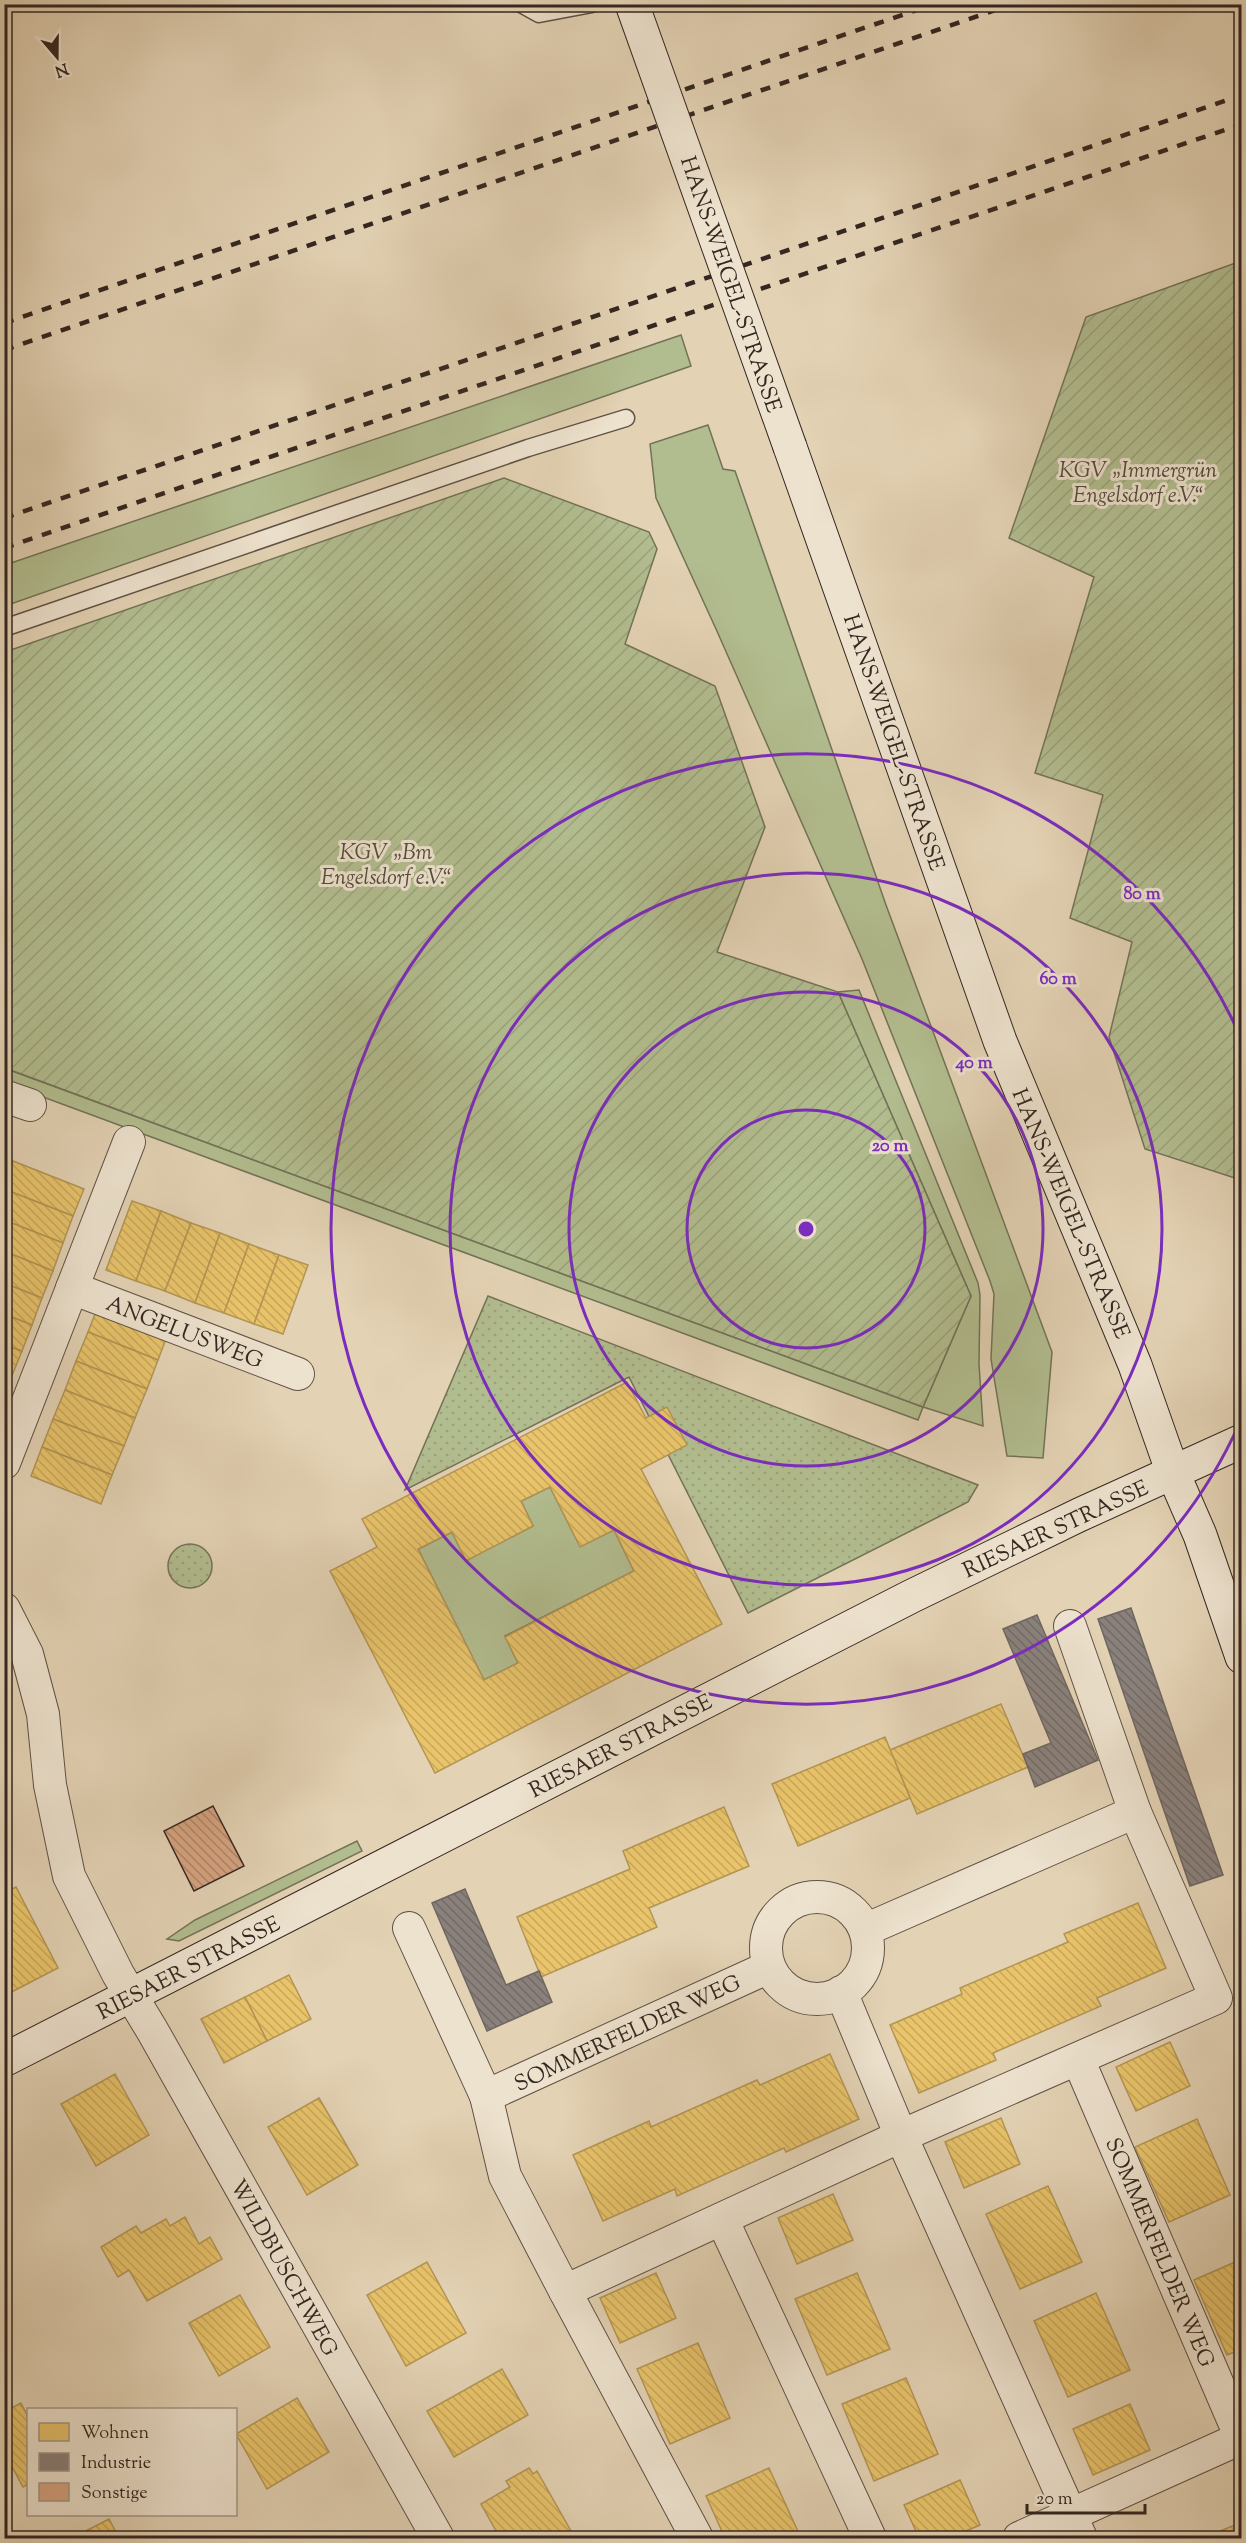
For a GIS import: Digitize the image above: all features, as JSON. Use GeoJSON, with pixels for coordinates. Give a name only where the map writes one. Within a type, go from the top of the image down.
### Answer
{"type":"FeatureCollection","features":[{"type":"Feature","properties":{"kind":"main road","name":"HANS-WEIGEL-STRASSE"},"geometry":{"type":"LineString","coordinates":[[632,4],[1000,1041],[1135,1365],[1173,1473],[1200,1535],[1242,1657]]}},
{"type":"Feature","properties":{"kind":"main road","name":"RIESAER STRASSE"},"geometry":{"type":"LineString","coordinates":[[4,2060],[912,1596],[1242,1441]]}},
{"type":"Feature","properties":{"kind":"street"},"geometry":{"type":"LineString","coordinates":[[4,1463],[129,1142]]}},
{"type":"Feature","properties":{"kind":"street","name":"ANGELUSWEG"},"geometry":{"type":"LineString","coordinates":[[72,1288],[298,1374]]}},
{"type":"Feature","properties":{"kind":"street","name":"WILDBUSCHWEG"},"geometry":{"type":"LineString","coordinates":[[4,1609],[27,1654],[43,1714],[50,1785],[69,1876],[118,1974],[132,1995],[438,2538]]}},
{"type":"Feature","properties":{"kind":"street"},"geometry":{"type":"LineString","coordinates":[[565,2291],[901,2136],[1216,1998],[1135,1812],[1070,1626]]}},
{"type":"Feature","properties":{"kind":"street"},"geometry":{"type":"LineString","coordinates":[[1076,2527],[901,2136],[841,1992],[856,1982],[865,1965],[868,1947],[865,1930],[1135,1812]]}},
{"type":"Feature","properties":{"kind":"street","name":"SOMMERFELDER WEG"},"geometry":{"type":"LineString","coordinates":[[841,1992],[821,1999],[799,1996],[781,1985],[769,1967],[765,1947],[770,1927],[782,1910],[799,1900],[819,1897],[838,1902],[854,1913],[865,1930]]}},
{"type":"Feature","properties":{"kind":"street","name":"SOMMERFELDER WEG"},"geometry":{"type":"LineString","coordinates":[[409,1928],[486,2096],[505,2176],[697,2538]]}},
{"type":"Feature","properties":{"kind":"street","name":"SOMMERFELDER WEG"},"geometry":{"type":"LineString","coordinates":[[486,2096],[769,1967]]}},
{"type":"Feature","properties":{"kind":"street","name":"SOMMERFELDER WEG"},"geometry":{"type":"LineString","coordinates":[[1019,2538],[1076,2527],[1241,2438],[1077,2059]]}},
{"type":"Feature","properties":{"kind":"street"},"geometry":{"type":"LineString","coordinates":[[722,2219],[870,2538]]}},
{"type":"Feature","properties":{"kind":"lane"},"geometry":{"type":"LineString","coordinates":[[521,4],[539,14],[592,4]]}},
{"type":"Feature","properties":{"kind":"lane"},"geometry":{"type":"LineString","coordinates":[[4,628],[528,448],[627,418]]}},
{"type":"Feature","properties":{"kind":"green space","name":"KGV „Immergrün Engelsdorf e.V.“"},"geometry":{"type":"Polygon","coordinates":[[[1242,261],[1241,1180],[1145,1149],[1109,1037],[1132,942],[1070,918],[1103,795],[1035,773],[1094,577],[1009,538],[1086,317],[1242,261]]]}},
{"type":"Feature","properties":{"kind":"green space"},"geometry":{"type":"Polygon","coordinates":[[[681,335],[691,366],[5,606],[5,565],[681,335]]]}},
{"type":"Feature","properties":{"kind":"green space"},"geometry":{"type":"Polygon","coordinates":[[[708,425],[723,469],[735,471],[886,905],[1052,1352],[1043,1458],[1007,1456],[991,1359],[994,1294],[990,1281],[862,959],[656,498],[650,444],[708,425]]]}},
{"type":"Feature","properties":{"kind":"green space","name":"KGV „Bm Engelsdorf e.V.“"},"geometry":{"type":"Polygon","coordinates":[[[504,478],[649,532],[657,549],[625,644],[715,686],[765,827],[717,952],[838,992],[971,1296],[923,1407],[5,1068],[5,652],[504,478]]]}},
{"type":"Feature","properties":{"kind":"green space"},"geometry":{"type":"Polygon","coordinates":[[[859,990],[978,1283],[980,1295],[979,1364],[983,1426],[923,1407],[971,1296],[838,992],[859,990]]]}},
{"type":"Feature","properties":{"kind":"green space"},"geometry":{"type":"Polygon","coordinates":[[[4,1068],[923,1407],[918,1420],[5,1083],[4,1068]]]}},
{"type":"Feature","properties":{"kind":"green space"},"geometry":{"type":"Polygon","coordinates":[[[488,1296],[978,1485],[968,1502],[748,1613],[629,1377],[405,1490],[488,1296]]]}},
{"type":"Feature","properties":{"kind":"green space"},"geometry":{"type":"Polygon","coordinates":[[[550,1487],[580,1546],[614,1530],[634,1571],[505,1636],[518,1663],[484,1680],[418,1549],[452,1532],[466,1560],[533,1526],[521,1501],[550,1487]]]}},
{"type":"Feature","properties":{"kind":"green space"},"geometry":{"type":"Polygon","coordinates":[[[190,1544],[206,1550],[212,1566],[206,1582],[190,1588],[174,1582],[168,1566],[174,1550],[190,1544]]]}},
{"type":"Feature","properties":{"kind":"green space"},"geometry":{"type":"Polygon","coordinates":[[[357,1841],[362,1851],[179,1941],[167,1939],[195,1920],[357,1841]]]}},
{"type":"Feature","properties":{"kind":"building: Wohnen"},"geometry":{"type":"Polygon","coordinates":[[[13,1161],[84,1189],[73,1216],[4,1189],[13,1161]]]}},
{"type":"Feature","properties":{"kind":"building: Wohnen"},"geometry":{"type":"Polygon","coordinates":[[[4,1189],[73,1216],[63,1243],[4,1220],[4,1189]]]}},
{"type":"Feature","properties":{"kind":"building: Wohnen"},"geometry":{"type":"Polygon","coordinates":[[[132,1201],[161,1211],[136,1281],[106,1270],[132,1201]]]}},
{"type":"Feature","properties":{"kind":"building: Wohnen"},"geometry":{"type":"Polygon","coordinates":[[[161,1211],[191,1223],[165,1291],[136,1281],[161,1211]]]}},
{"type":"Feature","properties":{"kind":"building: Wohnen"},"geometry":{"type":"Polygon","coordinates":[[[4,1220],[63,1243],[53,1271],[4,1251],[4,1220]]]}},
{"type":"Feature","properties":{"kind":"building: Wohnen"},"geometry":{"type":"Polygon","coordinates":[[[191,1223],[220,1233],[195,1303],[165,1291],[191,1223]]]}},
{"type":"Feature","properties":{"kind":"building: Wohnen"},"geometry":{"type":"Polygon","coordinates":[[[220,1233],[249,1244],[224,1313],[195,1303],[220,1233]]]}},
{"type":"Feature","properties":{"kind":"building: Wohnen"},"geometry":{"type":"Polygon","coordinates":[[[249,1244],[279,1255],[254,1324],[224,1313],[249,1244]]]}},
{"type":"Feature","properties":{"kind":"building: Wohnen"},"geometry":{"type":"Polygon","coordinates":[[[4,1251],[53,1271],[42,1298],[4,1283],[4,1251]]]}},
{"type":"Feature","properties":{"kind":"building: Wohnen"},"geometry":{"type":"Polygon","coordinates":[[[279,1255],[308,1265],[283,1334],[254,1324],[279,1255]]]}},
{"type":"Feature","properties":{"kind":"building: Wohnen"},"geometry":{"type":"Polygon","coordinates":[[[4,1283],[42,1298],[32,1325],[4,1314],[4,1283]]]}},
{"type":"Feature","properties":{"kind":"building: Wohnen"},"geometry":{"type":"Polygon","coordinates":[[[99,1304],[169,1331],[158,1360],[88,1332],[99,1304]]]}},
{"type":"Feature","properties":{"kind":"building: Wohnen"},"geometry":{"type":"Polygon","coordinates":[[[4,1314],[32,1325],[22,1351],[4,1345],[4,1314]]]}},
{"type":"Feature","properties":{"kind":"building: Wohnen"},"geometry":{"type":"Polygon","coordinates":[[[88,1332],[158,1360],[147,1389],[76,1361],[88,1332]]]}},
{"type":"Feature","properties":{"kind":"building: Wohnen"},"geometry":{"type":"Polygon","coordinates":[[[4,1345],[22,1351],[11,1378],[4,1376],[4,1345]]]}},
{"type":"Feature","properties":{"kind":"building: Wohnen"},"geometry":{"type":"Polygon","coordinates":[[[76,1361],[147,1389],[135,1418],[65,1390],[76,1361]]]}},
{"type":"Feature","properties":{"kind":"building: Wohnen"},"geometry":{"type":"Polygon","coordinates":[[[627,1382],[646,1418],[667,1407],[687,1445],[641,1469],[722,1624],[435,1773],[330,1571],[377,1547],[362,1519],[627,1382]],[[550,1487],[521,1501],[533,1526],[466,1561],[452,1532],[418,1549],[484,1680],[518,1663],[505,1637],[634,1571],[614,1530],[580,1547],[550,1487]]]}},
{"type":"Feature","properties":{"kind":"building: Wohnen"},"geometry":{"type":"Polygon","coordinates":[[[65,1390],[135,1418],[124,1446],[53,1419],[65,1390]]]}},
{"type":"Feature","properties":{"kind":"building: Wohnen"},"geometry":{"type":"Polygon","coordinates":[[[53,1419],[124,1446],[112,1475],[42,1447],[53,1419]]]}},
{"type":"Feature","properties":{"kind":"building: Wohnen"},"geometry":{"type":"Polygon","coordinates":[[[42,1447],[112,1475],[101,1504],[31,1476],[42,1447]]]}},
{"type":"Feature","properties":{"kind":"building: Wohnen"},"geometry":{"type":"Polygon","coordinates":[[[1001,1704],[1028,1767],[917,1814],[890,1750],[1001,1704]]]}},
{"type":"Feature","properties":{"kind":"building: Wohnen"},"geometry":{"type":"Polygon","coordinates":[[[885,1737],[910,1798],[798,1846],[772,1784],[885,1737]]]}},
{"type":"Feature","properties":{"kind":"building: Wohnen"},"geometry":{"type":"Polygon","coordinates":[[[724,1807],[749,1866],[649,1908],[657,1927],[541,1977],[517,1917],[630,1869],[623,1851],[724,1807]]]}},
{"type":"Feature","properties":{"kind":"building: Wohnen"},"geometry":{"type":"Polygon","coordinates":[[[16,1887],[58,1968],[4,1996],[4,1893],[16,1887]]]}},
{"type":"Feature","properties":{"kind":"building: Wohnen"},"geometry":{"type":"Polygon","coordinates":[[[1138,1903],[1166,1968],[1097,1998],[1101,2006],[993,2053],[996,2060],[919,2093],[890,2025],[962,1994],[960,1988],[1068,1942],[1064,1934],[1138,1903]]]}},
{"type":"Feature","properties":{"kind":"building: Wohnen"},"geometry":{"type":"Polygon","coordinates":[[[289,1975],[311,2019],[267,2041],[245,1997],[289,1975]]]}},
{"type":"Feature","properties":{"kind":"building: Wohnen"},"geometry":{"type":"Polygon","coordinates":[[[245,1997],[267,2041],[224,2063],[201,2019],[245,1997]]]}},
{"type":"Feature","properties":{"kind":"building: Wohnen"},"geometry":{"type":"Polygon","coordinates":[[[1170,2042],[1190,2086],[1136,2111],[1116,2067],[1170,2042]]]}},
{"type":"Feature","properties":{"kind":"building: Wohnen"},"geometry":{"type":"Polygon","coordinates":[[[830,2054],[859,2119],[786,2152],[784,2148],[677,2196],[675,2189],[603,2221],[573,2155],[649,2121],[651,2127],[757,2080],[760,2085],[830,2054]]]}},
{"type":"Feature","properties":{"kind":"building: Wohnen"},"geometry":{"type":"Polygon","coordinates":[[[115,2074],[149,2135],[96,2166],[61,2104],[115,2074]]]}},
{"type":"Feature","properties":{"kind":"building: Wohnen"},"geometry":{"type":"Polygon","coordinates":[[[319,2098],[358,2165],[307,2195],[268,2127],[319,2098]]]}},
{"type":"Feature","properties":{"kind":"building: Wohnen"},"geometry":{"type":"Polygon","coordinates":[[[1001,2118],[1020,2164],[964,2188],[945,2142],[1001,2118]]]}},
{"type":"Feature","properties":{"kind":"building: Wohnen"},"geometry":{"type":"Polygon","coordinates":[[[1197,2119],[1230,2195],[1169,2222],[1135,2147],[1197,2119]]]}},
{"type":"Feature","properties":{"kind":"building: Wohnen"},"geometry":{"type":"Polygon","coordinates":[[[1048,2186],[1082,2262],[1020,2289],[986,2214],[1048,2186]]]}},
{"type":"Feature","properties":{"kind":"building: Wohnen"},"geometry":{"type":"Polygon","coordinates":[[[833,2194],[853,2240],[797,2264],[778,2218],[833,2194]]]}},
{"type":"Feature","properties":{"kind":"building: Wohnen"},"geometry":{"type":"Polygon","coordinates":[[[185,2217],[199,2244],[210,2237],[222,2259],[147,2301],[129,2270],[118,2277],[101,2247],[136,2226],[141,2233],[166,2219],[170,2226],[185,2217]]]}},
{"type":"Feature","properties":{"kind":"building: Wohnen"},"geometry":{"type":"Polygon","coordinates":[[[1242,2259],[1242,2349],[1227,2355],[1194,2280],[1242,2259]]]}},
{"type":"Feature","properties":{"kind":"building: Wohnen"},"geometry":{"type":"Polygon","coordinates":[[[427,2262],[466,2333],[406,2366],[367,2295],[427,2262]]]}},
{"type":"Feature","properties":{"kind":"building: Wohnen"},"geometry":{"type":"Polygon","coordinates":[[[656,2273],[676,2318],[620,2343],[600,2298],[656,2273]]]}},
{"type":"Feature","properties":{"kind":"building: Wohnen"},"geometry":{"type":"Polygon","coordinates":[[[857,2273],[890,2349],[827,2375],[795,2299],[857,2273]]]}},
{"type":"Feature","properties":{"kind":"building: Wohnen"},"geometry":{"type":"Polygon","coordinates":[[[1096,2293],[1130,2370],[1068,2397],[1034,2321],[1096,2293]]]}},
{"type":"Feature","properties":{"kind":"building: Wohnen"},"geometry":{"type":"Polygon","coordinates":[[[240,2295],[270,2347],[219,2376],[189,2323],[240,2295]]]}},
{"type":"Feature","properties":{"kind":"building: Wohnen"},"geometry":{"type":"Polygon","coordinates":[[[698,2343],[730,2418],[670,2444],[637,2369],[698,2343]]]}},
{"type":"Feature","properties":{"kind":"building: Wohnen"},"geometry":{"type":"Polygon","coordinates":[[[502,2369],[528,2415],[454,2457],[427,2411],[502,2369]]]}},
{"type":"Feature","properties":{"kind":"building: Wohnen"},"geometry":{"type":"Polygon","coordinates":[[[906,2378],[938,2454],[874,2481],[842,2404],[906,2378]]]}},
{"type":"Feature","properties":{"kind":"building: Wohnen"},"geometry":{"type":"Polygon","coordinates":[[[297,2398],[329,2452],[267,2489],[237,2433],[297,2398]]]}},
{"type":"Feature","properties":{"kind":"building: Wohnen"},"geometry":{"type":"Polygon","coordinates":[[[21,2403],[27,2415],[27,2485],[23,2487],[4,2452],[4,2412],[21,2403]]]}},
{"type":"Feature","properties":{"kind":"building: Wohnen"},"geometry":{"type":"Polygon","coordinates":[[[1130,2404],[1150,2450],[1093,2475],[1073,2429],[1130,2404]]]}},
{"type":"Feature","properties":{"kind":"building: Wohnen"},"geometry":{"type":"Polygon","coordinates":[[[529,2468],[533,2474],[537,2471],[575,2538],[500,2538],[481,2504],[510,2487],[506,2481],[529,2468]]]}},
{"type":"Feature","properties":{"kind":"building: Wohnen"},"geometry":{"type":"Polygon","coordinates":[[[769,2468],[801,2538],[725,2538],[706,2496],[769,2468]]]}},
{"type":"Feature","properties":{"kind":"building: Wohnen"},"geometry":{"type":"Polygon","coordinates":[[[960,2480],[980,2525],[950,2538],[919,2538],[904,2505],[960,2480]]]}},
{"type":"Feature","properties":{"kind":"building: Wohnen"},"geometry":{"type":"Polygon","coordinates":[[[109,2519],[119,2538],[72,2538],[109,2519]]]}},
{"type":"Feature","properties":{"kind":"building: Wohnen"},"geometry":{"type":"Polygon","coordinates":[[[1242,2522],[1242,2538],[1192,2538],[1206,2532],[1208,2536],[1242,2522]]]}},
{"type":"Feature","properties":{"kind":"building: Industrie"},"geometry":{"type":"Polygon","coordinates":[[[1131,1608],[1223,1875],[1190,1886],[1098,1619],[1131,1608]]]}},
{"type":"Feature","properties":{"kind":"building: Industrie"},"geometry":{"type":"Polygon","coordinates":[[[1037,1615],[1098,1760],[1035,1787],[1023,1754],[1051,1743],[1003,1629],[1037,1615]]]}},
{"type":"Feature","properties":{"kind":"building: Industrie"},"geometry":{"type":"Polygon","coordinates":[[[465,1889],[506,1985],[539,1971],[552,2002],[487,2031],[432,1903],[465,1889]]]}},
{"type":"Feature","properties":{"kind":"building: Sonstige"},"geometry":{"type":"Polygon","coordinates":[[[213,1806],[244,1866],[194,1891],[164,1831],[213,1806]]]}},
{"type":"Feature","properties":{"kind":"railway"},"geometry":{"type":"LineString","coordinates":[[4,323],[934,4]]}},
{"type":"Feature","properties":{"kind":"railway"},"geometry":{"type":"LineString","coordinates":[[4,350],[1013,4]]}},
{"type":"Feature","properties":{"kind":"railway"},"geometry":{"type":"LineString","coordinates":[[4,518],[1242,95]]}},
{"type":"Feature","properties":{"kind":"railway"},"geometry":{"type":"LineString","coordinates":[[4,548],[1242,124]]}}]}
